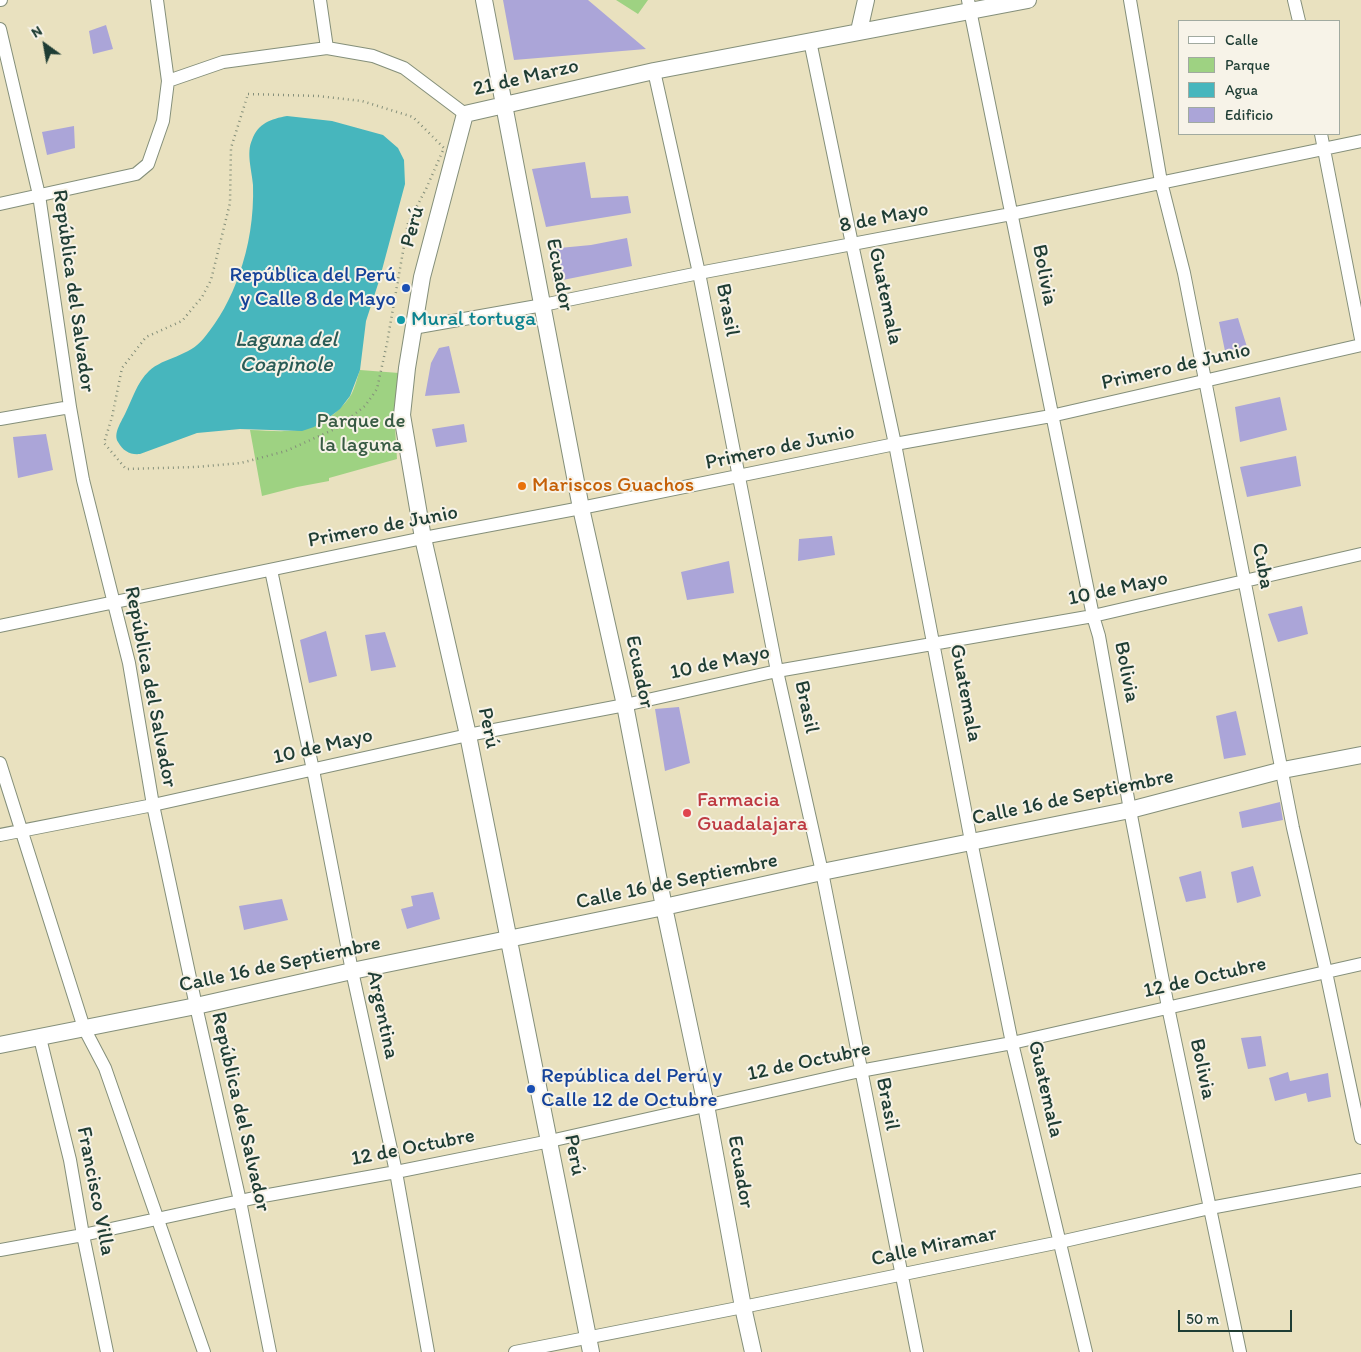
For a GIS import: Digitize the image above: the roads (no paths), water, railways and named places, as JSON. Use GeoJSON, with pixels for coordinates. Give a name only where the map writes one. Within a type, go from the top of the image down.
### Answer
{"type":"FeatureCollection","features":[{"type":"Feature","properties":{"kind":"street"},"geometry":{"type":"LineString","coordinates":[[0,204],[136,174],[148,164],[162,121],[168,82],[157,0]]}},
{"type":"Feature","properties":{"kind":"street"},"geometry":{"type":"LineString","coordinates":[[320,0],[327,48]]}},
{"type":"Feature","properties":{"kind":"street","name":"Ecuador"},"geometry":{"type":"LineString","coordinates":[[484,0],[581,508],[625,705],[664,907],[706,1105],[753,1352]]}},
{"type":"Feature","properties":{"kind":"street"},"geometry":{"type":"LineString","coordinates":[[859,31],[866,0]]}},
{"type":"Feature","properties":{"kind":"street","name":"21 de Marzo"},"geometry":{"type":"LineString","coordinates":[[168,82],[223,62],[327,48],[373,56],[404,68],[464,114],[654,71],[859,31],[969,6],[1028,0]]}},
{"type":"Feature","properties":{"kind":"street","name":"Cuba"},"geometry":{"type":"LineString","coordinates":[[1130,0],[1161,182],[1184,273],[1293,828],[1361,1138]]}},
{"type":"Feature","properties":{"kind":"street"},"geometry":{"type":"LineString","coordinates":[[1294,0],[1298,20]]}},
{"type":"Feature","properties":{"kind":"street","name":"Bolivia"},"geometry":{"type":"LineString","coordinates":[[969,6],[1051,416],[1093,616],[1099,636],[1168,1007],[1240,1352]]}},
{"type":"Feature","properties":{"kind":"street","name":"República del Salvador"},"geometry":{"type":"LineString","coordinates":[[0,29],[39,196],[70,407],[83,480],[129,664],[153,804],[240,1201],[270,1352]]}},
{"type":"Feature","properties":{"kind":"street","name":"Guatemala"},"geometry":{"type":"LineString","coordinates":[[810,40],[895,444],[971,841],[1012,1043],[1086,1352]]}},
{"type":"Feature","properties":{"kind":"street","name":"Brasil"},"geometry":{"type":"LineString","coordinates":[[654,71],[699,273],[777,671],[822,872],[917,1352]]}},
{"type":"Feature","properties":{"kind":"street","name":"Perú"},"geometry":{"type":"LineString","coordinates":[[464,114],[422,277],[407,368],[402,414],[424,538],[468,735],[590,1344]]}},
{"type":"Feature","properties":{"kind":"street"},"geometry":{"type":"LineString","coordinates":[[1320,135],[1361,339]]}},
{"type":"Feature","properties":{"kind":"street","name":"8 de Mayo"},"geometry":{"type":"LineString","coordinates":[[413,328],[543,305],[699,273],[1011,214],[1361,141]]}},
{"type":"Feature","properties":{"kind":"street","name":"Primero de Junio"},"geometry":{"type":"LineString","coordinates":[[0,626],[424,538],[739,477],[895,444],[1051,416],[1361,345]]}},
{"type":"Feature","properties":{"kind":"street"},"geometry":{"type":"LineString","coordinates":[[0,419],[70,407]]}},
{"type":"Feature","properties":{"kind":"street","name":"10 de Mayo"},"geometry":{"type":"LineString","coordinates":[[0,836],[313,770],[468,735],[625,705],[777,671],[1093,616],[1361,554]]}},
{"type":"Feature","properties":{"kind":"street","name":"Argentina"},"geometry":{"type":"LineString","coordinates":[[272,570],[352,971],[396,1172],[428,1352]]}},
{"type":"Feature","properties":{"kind":"street","name":"Calle 16 de Septiembre"},"geometry":{"type":"LineString","coordinates":[[0,1045],[196,1006],[352,971],[971,841],[1130,810],[1283,770],[1361,755]]}},
{"type":"Feature","properties":{"kind":"street"},"geometry":{"type":"LineString","coordinates":[[0,763],[84,1028],[105,1068],[204,1352]]}},
{"type":"Feature","properties":{"kind":"street","name":"12 de Octubre"},"geometry":{"type":"LineString","coordinates":[[0,1250],[550,1141],[860,1071],[1012,1043],[1361,964]]}},
{"type":"Feature","properties":{"kind":"street","name":"Francisco Villa"},"geometry":{"type":"LineString","coordinates":[[40,1038],[70,1160],[107,1352]]}},
{"type":"Feature","properties":{"kind":"street","name":"Calle Miramar"},"geometry":{"type":"LineString","coordinates":[[515,1352],[590,1344],[743,1307],[1060,1242],[1210,1208],[1361,1180]]}},
{"type":"Feature","properties":{"kind":"water","name":"Laguna del Coapinole"},"geometry":{"type":"Polygon","coordinates":[[[287,116],[332,121],[383,135],[398,148],[404,160],[405,184],[379,281],[366,321],[360,370],[350,396],[340,409],[327,419],[314,427],[302,431],[240,429],[197,433],[140,454],[127,452],[118,442],[116,435],[141,380],[155,366],[191,349],[204,338],[220,316],[236,284],[248,242],[253,208],[253,185],[249,156],[250,145],[261,126],[270,120],[287,116]]]}},
{"type":"Feature","properties":{"kind":"place","name":"República del Perú y Calle 8 de Mayo"},"geometry":{"type":"Point","coordinates":[406,288]}},
{"type":"Feature","properties":{"kind":"place","name":"Mural tortuga"},"geometry":{"type":"Point","coordinates":[401,320]}},
{"type":"Feature","properties":{"kind":"place","name":"Mariscos Guachos"},"geometry":{"type":"Point","coordinates":[522,486]}},
{"type":"Feature","properties":{"kind":"place","name":"Farmacia Guadalajara"},"geometry":{"type":"Point","coordinates":[687,813]}},
{"type":"Feature","properties":{"kind":"place","name":"República del Perú y Calle 12 de Octubre"},"geometry":{"type":"Point","coordinates":[531,1089]}},
{"type":"Feature","properties":{"kind":"park label","name":"Parque de la laguna"},"geometry":{"type":"Point","coordinates":[361,434]}}]}
